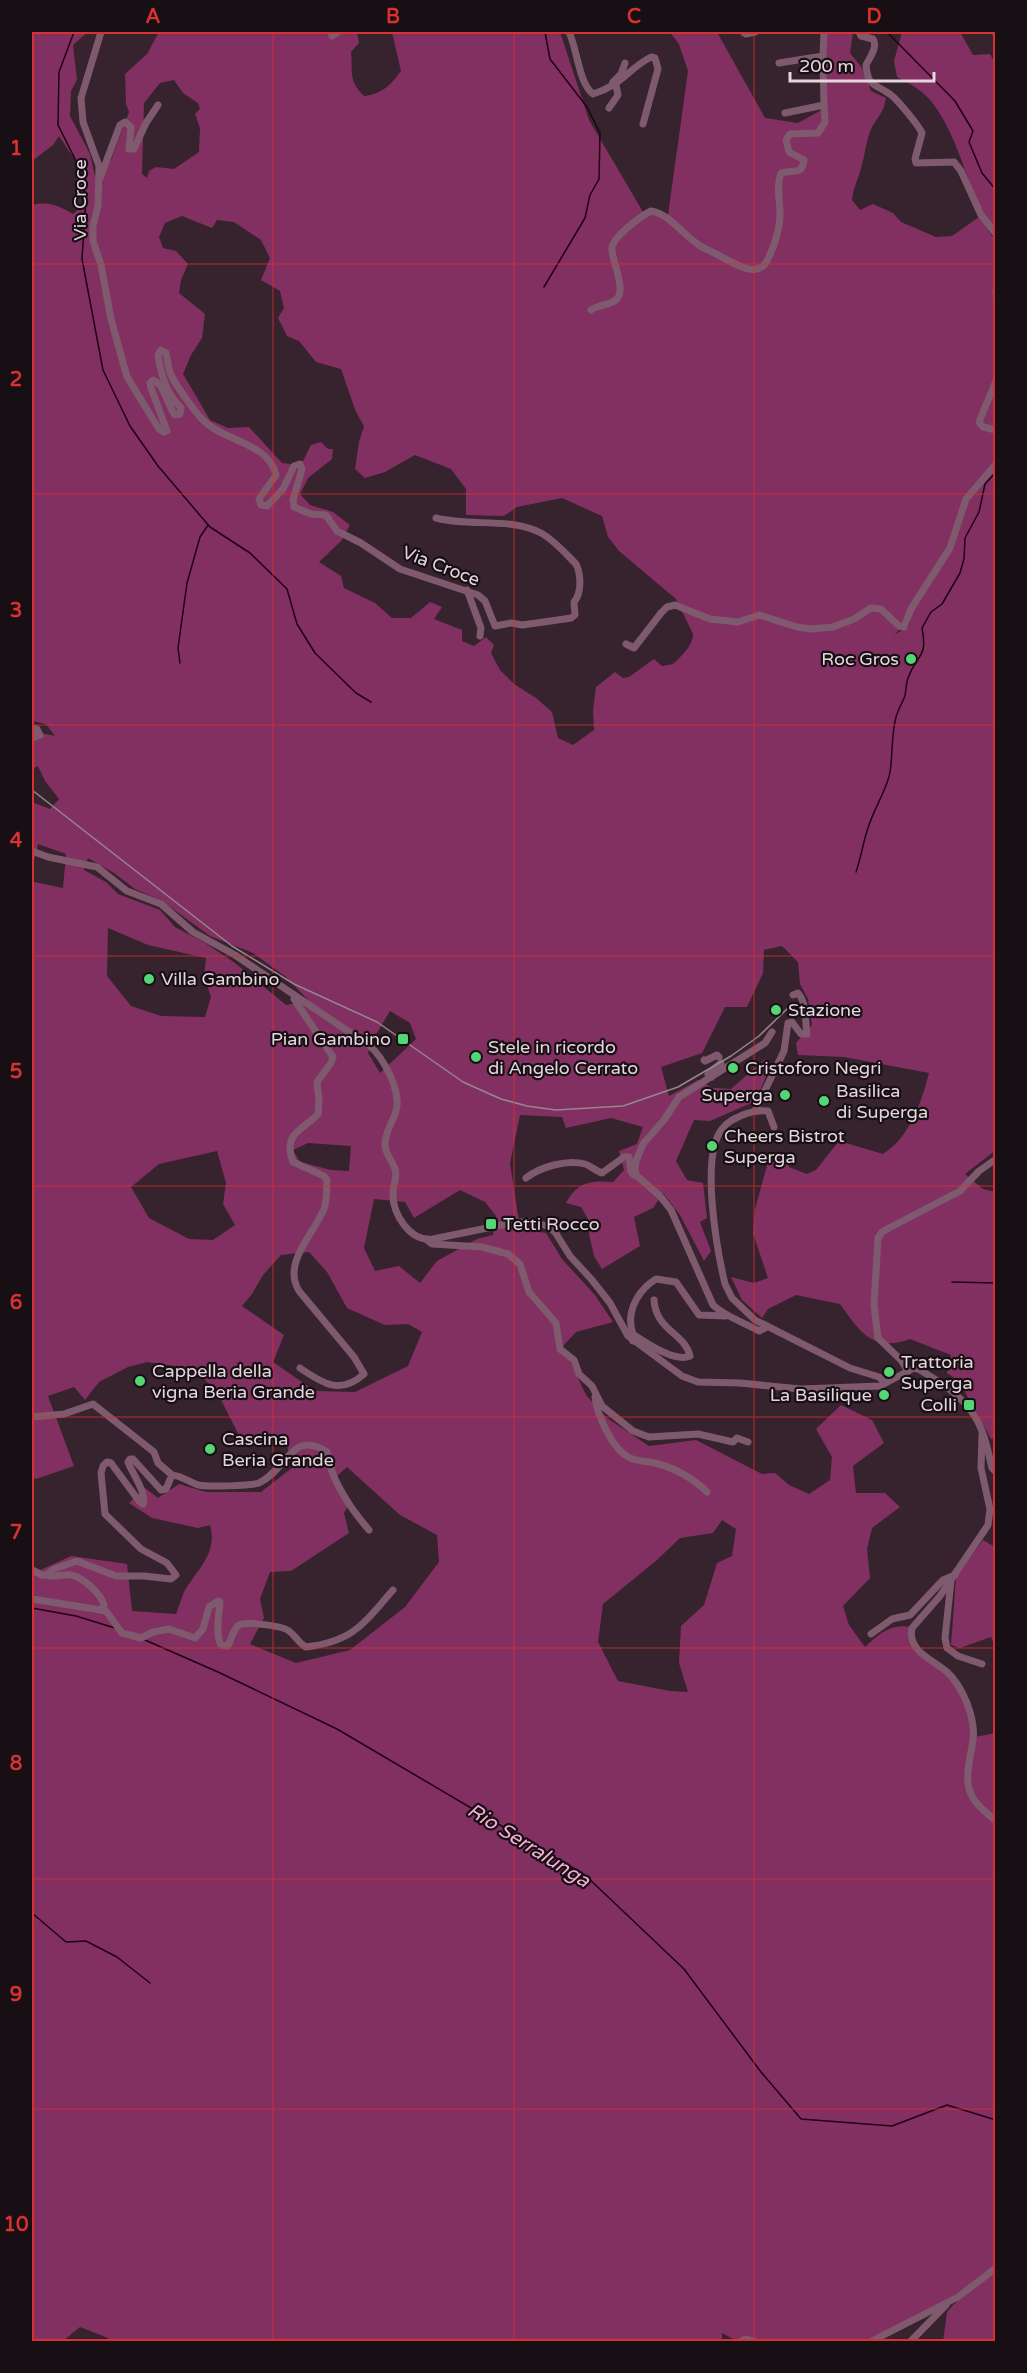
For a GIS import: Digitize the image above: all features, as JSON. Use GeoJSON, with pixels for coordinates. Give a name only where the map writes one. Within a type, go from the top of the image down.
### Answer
{"type":"FeatureCollection","features":[{"type":"Feature","properties":{"kind":"street","name":"Via Croce"},"geometry":{"type":"LineString","coordinates":[[101,32],[81,98],[81,112],[99,166],[98,206],[93,226],[93,241],[101,266],[111,319],[128,377],[159,429],[167,431],[151,388],[150,383],[153,380],[160,385],[169,408],[175,415],[181,412],[181,408],[174,400],[161,374],[158,355],[161,350],[166,352],[171,376],[204,421],[222,434],[259,452],[274,468],[276,475],[259,499],[261,505],[267,506],[277,496],[288,482],[294,465],[300,464],[302,469],[293,500],[294,507],[311,514],[326,515],[338,531],[400,569],[467,590],[485,601],[495,626],[511,623],[533,624],[574,618],[576,613],[574,602],[577,599],[580,577],[576,564],[544,534],[517,525],[465,524],[436,518]]}},
{"type":"Feature","properties":{"kind":"street"},"geometry":{"type":"LineString","coordinates":[[331,32],[332,36],[338,32]]}},
{"type":"Feature","properties":{"kind":"street"},"geometry":{"type":"LineString","coordinates":[[569,32],[589,92],[593,94],[614,86],[651,57],[657,61],[658,69],[643,124]]}},
{"type":"Feature","properties":{"kind":"street"},"geometry":{"type":"LineString","coordinates":[[743,32],[746,34],[755,32]]}},
{"type":"Feature","properties":{"kind":"street"},"geometry":{"type":"LineString","coordinates":[[591,310],[618,298],[620,293],[617,269],[611,249],[629,226],[651,211],[660,214],[704,249],[742,268],[764,267],[780,218],[778,182],[781,173],[801,171],[803,168],[804,160],[789,152],[786,140],[790,134],[818,133],[825,122],[824,32]]}},
{"type":"Feature","properties":{"kind":"street"},"geometry":{"type":"LineString","coordinates":[[859,32],[861,36],[873,39],[876,46],[866,65],[870,82],[876,88],[889,93],[909,117],[919,125],[922,133],[916,163],[954,162],[961,171],[981,215],[996,234]]}},
{"type":"Feature","properties":{"kind":"street"},"geometry":{"type":"LineString","coordinates":[[779,63],[823,56]]}},
{"type":"Feature","properties":{"kind":"street"},"geometry":{"type":"LineString","coordinates":[[614,86],[625,63]]}},
{"type":"Feature","properties":{"kind":"street"},"geometry":{"type":"LineString","coordinates":[[609,108],[618,95],[614,86]]}},
{"type":"Feature","properties":{"kind":"street"},"geometry":{"type":"LineString","coordinates":[[98,180],[120,125],[125,122],[131,127],[129,149],[134,149],[146,123],[158,105]]}},
{"type":"Feature","properties":{"kind":"street"},"geometry":{"type":"LineString","coordinates":[[785,113],[824,105]]}},
{"type":"Feature","properties":{"kind":"street"},"geometry":{"type":"LineString","coordinates":[[996,292],[996,301]]}},
{"type":"Feature","properties":{"kind":"street"},"geometry":{"type":"LineString","coordinates":[[996,381],[979,422],[983,427],[996,430]]}},
{"type":"Feature","properties":{"kind":"street"},"geometry":{"type":"LineString","coordinates":[[626,644],[634,648],[661,613],[675,605],[710,619],[738,622],[759,615],[810,629],[823,629],[839,624],[871,608],[880,609],[899,626],[904,627],[911,609],[951,548],[966,499],[996,464]]}},
{"type":"Feature","properties":{"kind":"street"},"geometry":{"type":"LineString","coordinates":[[467,590],[481,627],[480,636]]}},
{"type":"Feature","properties":{"kind":"street"},"geometry":{"type":"LineString","coordinates":[[32,728],[37,729],[40,735],[32,738]]}},
{"type":"Feature","properties":{"kind":"street"},"geometry":{"type":"LineString","coordinates":[[32,851],[48,857],[97,867],[127,891],[161,904],[193,932],[235,955],[379,1053],[397,1099],[397,1109],[385,1144],[386,1152],[395,1169],[394,1203],[410,1232],[420,1239],[427,1240],[517,1222],[533,1222],[547,1226],[555,1232],[570,1256],[592,1280],[616,1313],[623,1329],[682,1376],[698,1382],[740,1383],[801,1389],[880,1386],[914,1368],[920,1370],[951,1389],[977,1419],[992,1468],[996,1472]]}},
{"type":"Feature","properties":{"kind":"street"},"geometry":{"type":"LineString","coordinates":[[289,992],[333,1057],[317,1082],[318,1114],[296,1131],[291,1148],[293,1162],[324,1176],[327,1180],[325,1206],[295,1263],[294,1282],[354,1357],[364,1374],[353,1383],[340,1387],[330,1385],[300,1368]]}},
{"type":"Feature","properties":{"kind":"street"},"geometry":{"type":"LineString","coordinates":[[793,995],[798,993],[804,1004],[807,1034],[801,1034],[792,1022],[788,1023],[783,1054],[757,1107],[733,1119],[720,1130],[712,1162],[711,1190],[725,1284],[732,1298],[746,1313],[767,1327],[850,1368],[879,1377],[885,1383]]}},
{"type":"Feature","properties":{"kind":"street"},"geometry":{"type":"LineString","coordinates":[[637,1176],[636,1161],[643,1144],[664,1120],[679,1097],[765,1043],[772,1032]]}},
{"type":"Feature","properties":{"kind":"street"},"geometry":{"type":"LineString","coordinates":[[704,1060],[717,1055],[720,1060],[708,1074],[712,1077]]}},
{"type":"Feature","properties":{"kind":"street"},"geometry":{"type":"LineString","coordinates":[[757,1107],[770,1113],[774,1127]]}},
{"type":"Feature","properties":{"kind":"street"},"geometry":{"type":"LineString","coordinates":[[526,1178],[543,1168],[573,1163],[582,1163],[602,1173],[624,1157],[631,1159],[631,1172],[660,1196],[671,1210],[713,1305],[725,1316]]}},
{"type":"Feature","properties":{"kind":"street"},"geometry":{"type":"LineString","coordinates":[[908,1371],[901,1360],[878,1338],[874,1305],[878,1238],[882,1232],[960,1191],[979,1171],[996,1159]]}},
{"type":"Feature","properties":{"kind":"street"},"geometry":{"type":"LineString","coordinates":[[427,1240],[432,1244],[482,1247],[508,1254],[520,1264],[529,1292],[556,1323],[560,1349],[574,1360],[579,1374],[592,1386],[602,1406],[633,1431],[649,1437],[698,1434],[733,1442],[737,1438],[748,1442]]}},
{"type":"Feature","properties":{"kind":"street"},"geometry":{"type":"LineString","coordinates":[[654,1300],[655,1313],[667,1329],[686,1345],[690,1356],[685,1358],[665,1353],[634,1338],[630,1323],[638,1296],[642,1289],[656,1279],[676,1282],[699,1316],[736,1318],[759,1331],[767,1327]]}},
{"type":"Feature","properties":{"kind":"street"},"geometry":{"type":"LineString","coordinates":[[592,1386],[597,1411],[617,1449],[628,1458],[666,1466],[677,1471],[707,1492]]}},
{"type":"Feature","properties":{"kind":"street"},"geometry":{"type":"LineString","coordinates":[[32,1417],[64,1413],[93,1404],[154,1452],[158,1463],[172,1475],[200,1485],[260,1482],[298,1448],[306,1443],[316,1445],[327,1452],[328,1464],[336,1482],[369,1530]]}},
{"type":"Feature","properties":{"kind":"street"},"geometry":{"type":"LineString","coordinates":[[982,1431],[981,1468],[990,1509],[988,1526],[940,1596],[916,1621],[910,1634],[916,1649],[948,1672],[962,1691],[971,1714],[974,1736],[968,1766],[969,1790],[973,1799],[996,1821]]}},
{"type":"Feature","properties":{"kind":"street"},"geometry":{"type":"LineString","coordinates":[[46,1575],[54,1569],[77,1561],[116,1576],[144,1576],[160,1580],[174,1578],[174,1571],[167,1563],[141,1549],[105,1514],[100,1473],[104,1463],[111,1463],[143,1504],[144,1495],[128,1462],[130,1459],[160,1490],[166,1489],[172,1475]]}},
{"type":"Feature","properties":{"kind":"street"},"geometry":{"type":"LineString","coordinates":[[32,1570],[42,1575],[54,1577],[69,1575],[79,1578],[102,1599],[104,1605],[101,1610]]}},
{"type":"Feature","properties":{"kind":"street"},"geometry":{"type":"LineString","coordinates":[[871,1634],[892,1619],[910,1615],[943,1580],[953,1578]]}},
{"type":"Feature","properties":{"kind":"street"},"geometry":{"type":"LineString","coordinates":[[953,1578],[945,1638],[948,1648],[958,1656],[982,1664]]}},
{"type":"Feature","properties":{"kind":"street"},"geometry":{"type":"LineString","coordinates":[[32,1599],[106,1611],[122,1633],[141,1638],[153,1632],[169,1629],[195,1638],[203,1629],[209,1607],[218,1601],[220,1621],[217,1635],[221,1645],[228,1646],[239,1624],[243,1624],[282,1627],[306,1647],[327,1643],[354,1633],[393,1590]]}},
{"type":"Feature","properties":{"kind":"street"},"geometry":{"type":"LineString","coordinates":[[870,2342],[950,2301],[996,2268]]}},
{"type":"Feature","properties":{"kind":"street"},"geometry":{"type":"LineString","coordinates":[[910,2342],[950,2301]]}},
{"type":"Feature","properties":{"kind":"street"},"geometry":{"type":"LineString","coordinates":[[740,2342],[746,2339],[756,2342]]}},
{"type":"Feature","properties":{"kind":"shaded area"},"geometry":{"type":"Polygon","coordinates":[[[32,32],[88,32],[73,45],[77,80],[71,91],[70,116],[90,154],[96,181],[111,160],[129,112],[126,104],[125,74],[147,54],[159,32],[357,32],[359,43],[351,52],[352,76],[364,96],[386,88],[401,71],[392,32],[560,32],[589,120],[643,212],[656,216],[668,215],[688,71],[679,44],[670,32],[717,32],[765,118],[798,123],[827,107],[826,32],[853,32],[850,53],[862,68],[871,91],[886,98],[882,111],[870,132],[852,200],[860,210],[873,204],[893,213],[901,222],[936,237],[952,236],[979,217],[995,240],[995,285],[992,298],[995,306],[995,376],[977,423],[995,433],[995,461],[965,498],[949,547],[913,610],[953,549],[968,500],[995,468],[996,1150],[965,1174],[983,1189],[995,1192],[995,1438],[991,1439],[959,1381],[947,1373],[951,1355],[910,1339],[897,1343],[877,1341],[861,1331],[840,1304],[796,1295],[768,1309],[762,1318],[742,1300],[731,1277],[754,1283],[768,1278],[753,1233],[755,1209],[770,1155],[786,1155],[789,1167],[807,1174],[816,1170],[839,1141],[883,1154],[907,1129],[918,1107],[929,1073],[844,1057],[798,1055],[796,1043],[812,1025],[808,999],[800,984],[798,962],[782,946],[764,950],[763,973],[747,1007],[725,1007],[702,1053],[661,1067],[669,1096],[698,1080],[713,1088],[731,1089],[765,1059],[771,1064],[756,1101],[710,1121],[694,1120],[676,1161],[687,1180],[703,1183],[707,1218],[700,1222],[711,1251],[704,1261],[680,1215],[663,1193],[653,1208],[634,1217],[640,1246],[602,1269],[594,1256],[589,1234],[591,1224],[581,1207],[566,1203],[575,1191],[585,1184],[598,1181],[613,1182],[624,1170],[619,1151],[637,1144],[643,1127],[611,1118],[566,1128],[562,1117],[520,1115],[510,1163],[520,1228],[546,1233],[562,1259],[595,1295],[613,1322],[576,1332],[563,1346],[586,1395],[607,1418],[649,1446],[696,1440],[762,1474],[775,1473],[789,1485],[809,1494],[830,1480],[832,1457],[816,1429],[841,1405],[872,1420],[884,1443],[853,1466],[856,1493],[885,1493],[900,1507],[872,1528],[867,1549],[870,1578],[843,1606],[849,1625],[865,1647],[891,1628],[911,1627],[911,1641],[948,1677],[959,1691],[966,1706],[971,1739],[968,1790],[996,1823],[995,2267],[958,2296],[868,2341],[761,2342],[749,2338],[737,2341],[722,2333],[722,2342],[108,2342],[108,2338],[80,2327],[63,2341],[32,2341],[32,1574],[71,1556],[127,1564],[132,1611],[176,1614],[184,1592],[209,1553],[212,1535],[210,1525],[198,1528],[152,1518],[129,1503],[145,1488],[158,1498],[179,1484],[206,1492],[261,1492],[293,1467],[287,1446],[240,1437],[217,1392],[194,1369],[147,1362],[128,1367],[99,1382],[85,1400],[74,1387],[48,1396],[74,1466],[36,1479],[32,1477],[32,1423],[34,1423],[32,1388],[32,869],[32,799],[34,803],[50,809],[59,799],[45,781],[38,766],[32,769],[32,731],[55,736],[46,724],[32,721],[32,202],[33,205],[54,205],[73,214],[84,204],[76,181],[77,163],[59,136],[53,145],[32,161],[32,32]],[[174,80],[160,83],[144,103],[142,174],[147,178],[149,171],[156,167],[174,169],[199,152],[200,128],[195,114],[200,109],[198,103],[183,93],[174,80]],[[182,216],[165,223],[159,237],[163,248],[176,251],[188,264],[181,280],[179,293],[205,314],[202,338],[183,374],[210,420],[228,428],[249,427],[282,463],[291,464],[303,461],[311,445],[321,442],[328,449],[333,449],[332,459],[308,478],[300,494],[310,505],[333,512],[350,525],[341,541],[319,562],[341,576],[344,588],[375,603],[392,618],[411,618],[430,602],[442,607],[434,619],[462,630],[462,641],[474,646],[486,637],[494,645],[491,653],[500,670],[514,684],[552,712],[558,738],[573,745],[594,730],[593,711],[596,687],[615,672],[623,678],[629,677],[654,659],[662,666],[673,664],[686,650],[693,634],[676,599],[619,551],[608,537],[602,516],[562,498],[517,507],[504,516],[466,515],[466,489],[451,469],[415,455],[385,472],[365,478],[355,469],[364,426],[356,412],[341,369],[316,362],[299,341],[287,336],[278,318],[284,308],[280,291],[261,280],[270,258],[261,240],[234,222],[217,220],[212,228],[182,216]],[[913,610],[905,624],[894,635],[909,626],[913,610]],[[38,844],[32,869],[34,882],[63,888],[66,854],[38,844]],[[88,858],[84,870],[106,882],[118,894],[160,910],[175,927],[235,963],[286,1005],[309,1001],[286,977],[253,953],[210,936],[162,901],[135,889],[88,858]],[[108,928],[107,976],[131,1006],[161,1016],[205,1017],[211,997],[204,976],[206,958],[148,945],[108,928]],[[390,1011],[368,1053],[380,1073],[416,1039],[410,1023],[390,1011]],[[308,1143],[293,1150],[300,1162],[331,1170],[349,1171],[351,1146],[308,1143]],[[217,1151],[159,1164],[131,1187],[149,1218],[189,1239],[213,1240],[235,1225],[223,1204],[226,1183],[217,1151]],[[460,1190],[414,1218],[405,1202],[374,1199],[364,1248],[375,1271],[399,1266],[420,1283],[437,1261],[477,1239],[493,1235],[496,1216],[485,1202],[460,1190]],[[309,1252],[281,1255],[263,1275],[242,1306],[284,1335],[273,1362],[315,1391],[355,1392],[408,1366],[422,1332],[408,1324],[385,1325],[347,1308],[327,1272],[309,1252]],[[347,1467],[337,1476],[351,1501],[344,1513],[349,1533],[291,1571],[270,1572],[260,1599],[264,1618],[250,1644],[296,1663],[350,1650],[405,1607],[439,1562],[437,1535],[400,1515],[347,1467]],[[722,1520],[713,1533],[680,1538],[603,1604],[598,1642],[618,1681],[670,1691],[688,1692],[679,1663],[681,1626],[704,1605],[717,1563],[732,1556],[736,1529],[722,1520]]]}},
{"type":"Feature","properties":{"kind":"shaded area"},"geometry":{"type":"Polygon","coordinates":[[[902,32],[960,32],[973,55],[990,54],[996,65],[995,231],[985,217],[944,120],[926,96],[897,77],[894,61],[902,32]]]}},
{"type":"Feature","properties":{"kind":"shaded area"},"geometry":{"type":"Polygon","coordinates":[[[995,387],[995,428],[982,422],[995,387]]]}},
{"type":"Feature","properties":{"kind":"shaded area"},"geometry":{"type":"Polygon","coordinates":[[[983,1540],[995,1547],[995,1645],[991,1637],[960,1648],[951,1645],[956,1577],[983,1540]]]}},
{"type":"Feature","properties":{"kind":"shaded area"},"geometry":{"type":"Polygon","coordinates":[[[995,1733],[995,1819],[975,1798],[969,1779],[975,1737],[995,1733]]]}},
{"type":"Feature","properties":{"kind":"shaded area"},"geometry":{"type":"Polygon","coordinates":[[[995,2272],[995,2341],[943,2342],[947,2312],[995,2272]]]}},
{"type":"Feature","properties":{"kind":"waterway"},"geometry":{"type":"LineString","coordinates":[[74,32],[59,72],[58,125],[80,169],[86,198],[82,259],[103,370],[130,426],[158,466],[210,527],[250,553],[287,589],[297,624],[315,653],[356,693],[371,702]]}},
{"type":"Feature","properties":{"kind":"waterway"},"geometry":{"type":"LineString","coordinates":[[544,287],[585,218],[590,195],[599,179],[600,133],[587,107],[550,59],[545,32]]}},
{"type":"Feature","properties":{"kind":"waterway"},"geometry":{"type":"LineString","coordinates":[[887,32],[955,101],[973,131],[969,142],[982,173],[996,190]]}},
{"type":"Feature","properties":{"kind":"waterway"},"geometry":{"type":"LineString","coordinates":[[856,872],[870,822],[889,778],[896,717],[905,696],[911,670],[923,651],[922,628],[931,612],[942,604],[960,573],[964,559],[965,538],[979,512],[985,484],[996,472]]}},
{"type":"Feature","properties":{"kind":"waterway"},"geometry":{"type":"LineString","coordinates":[[180,663],[178,648],[187,583],[200,537],[208,525]]}},
{"type":"Feature","properties":{"kind":"waterway"},"geometry":{"type":"LineString","coordinates":[[952,1282],[996,1283]]}},
{"type":"Feature","properties":{"kind":"waterway","name":"Rio Serralunga"},"geometry":{"type":"LineString","coordinates":[[32,1608],[76,1616],[115,1628]]}},
{"type":"Feature","properties":{"kind":"waterway","name":"Rio Serralunga"},"geometry":{"type":"LineString","coordinates":[[145,1640],[337,1729],[585,1875],[684,1969],[761,2072],[801,2119],[892,2126],[947,2105],[996,2120]]}},
{"type":"Feature","properties":{"kind":"waterway"},"geometry":{"type":"LineString","coordinates":[[32,1913],[66,1942],[86,1941],[117,1957],[150,1983]]}},
{"type":"Feature","properties":{"kind":"tram line"},"geometry":{"type":"LineString","coordinates":[[32,790],[232,946],[294,984],[377,1022],[463,1082],[501,1099],[556,1110],[623,1106],[678,1087],[731,1056],[759,1036],[789,1007]]}},
{"type":"Feature","properties":{"kind":"place","name":"Roc Gros"},"geometry":{"type":"Point","coordinates":[911,659]}},
{"type":"Feature","properties":{"kind":"place","name":"Villa Gambino"},"geometry":{"type":"Point","coordinates":[149,979]}},
{"type":"Feature","properties":{"kind":"place","name":"Stazione"},"geometry":{"type":"Point","coordinates":[776,1010]}},
{"type":"Feature","properties":{"kind":"place","name":"Pian Gambino"},"geometry":{"type":"Point","coordinates":[403,1039]}},
{"type":"Feature","properties":{"kind":"place","name":"Stele in ricordo di Angelo Cerrato"},"geometry":{"type":"Point","coordinates":[476,1057]}},
{"type":"Feature","properties":{"kind":"place","name":"Cristoforo Negri"},"geometry":{"type":"Point","coordinates":[733,1068]}},
{"type":"Feature","properties":{"kind":"place","name":"Superga"},"geometry":{"type":"Point","coordinates":[785,1095]}},
{"type":"Feature","properties":{"kind":"place","name":"Basilica di Superga"},"geometry":{"type":"Point","coordinates":[824,1101]}},
{"type":"Feature","properties":{"kind":"place","name":"Cheers Bistrot Superga"},"geometry":{"type":"Point","coordinates":[712,1146]}},
{"type":"Feature","properties":{"kind":"place","name":"Tetti Rocco"},"geometry":{"type":"Point","coordinates":[491,1224]}},
{"type":"Feature","properties":{"kind":"place","name":"Trattoria Superga"},"geometry":{"type":"Point","coordinates":[889,1372]}},
{"type":"Feature","properties":{"kind":"place","name":"Cappella della vigna Beria Grande"},"geometry":{"type":"Point","coordinates":[140,1381]}},
{"type":"Feature","properties":{"kind":"place","name":"La Basilique"},"geometry":{"type":"Point","coordinates":[884,1395]}},
{"type":"Feature","properties":{"kind":"place","name":"Colli"},"geometry":{"type":"Point","coordinates":[969,1405]}},
{"type":"Feature","properties":{"kind":"place","name":"Cascina Beria Grande"},"geometry":{"type":"Point","coordinates":[210,1449]}}]}
